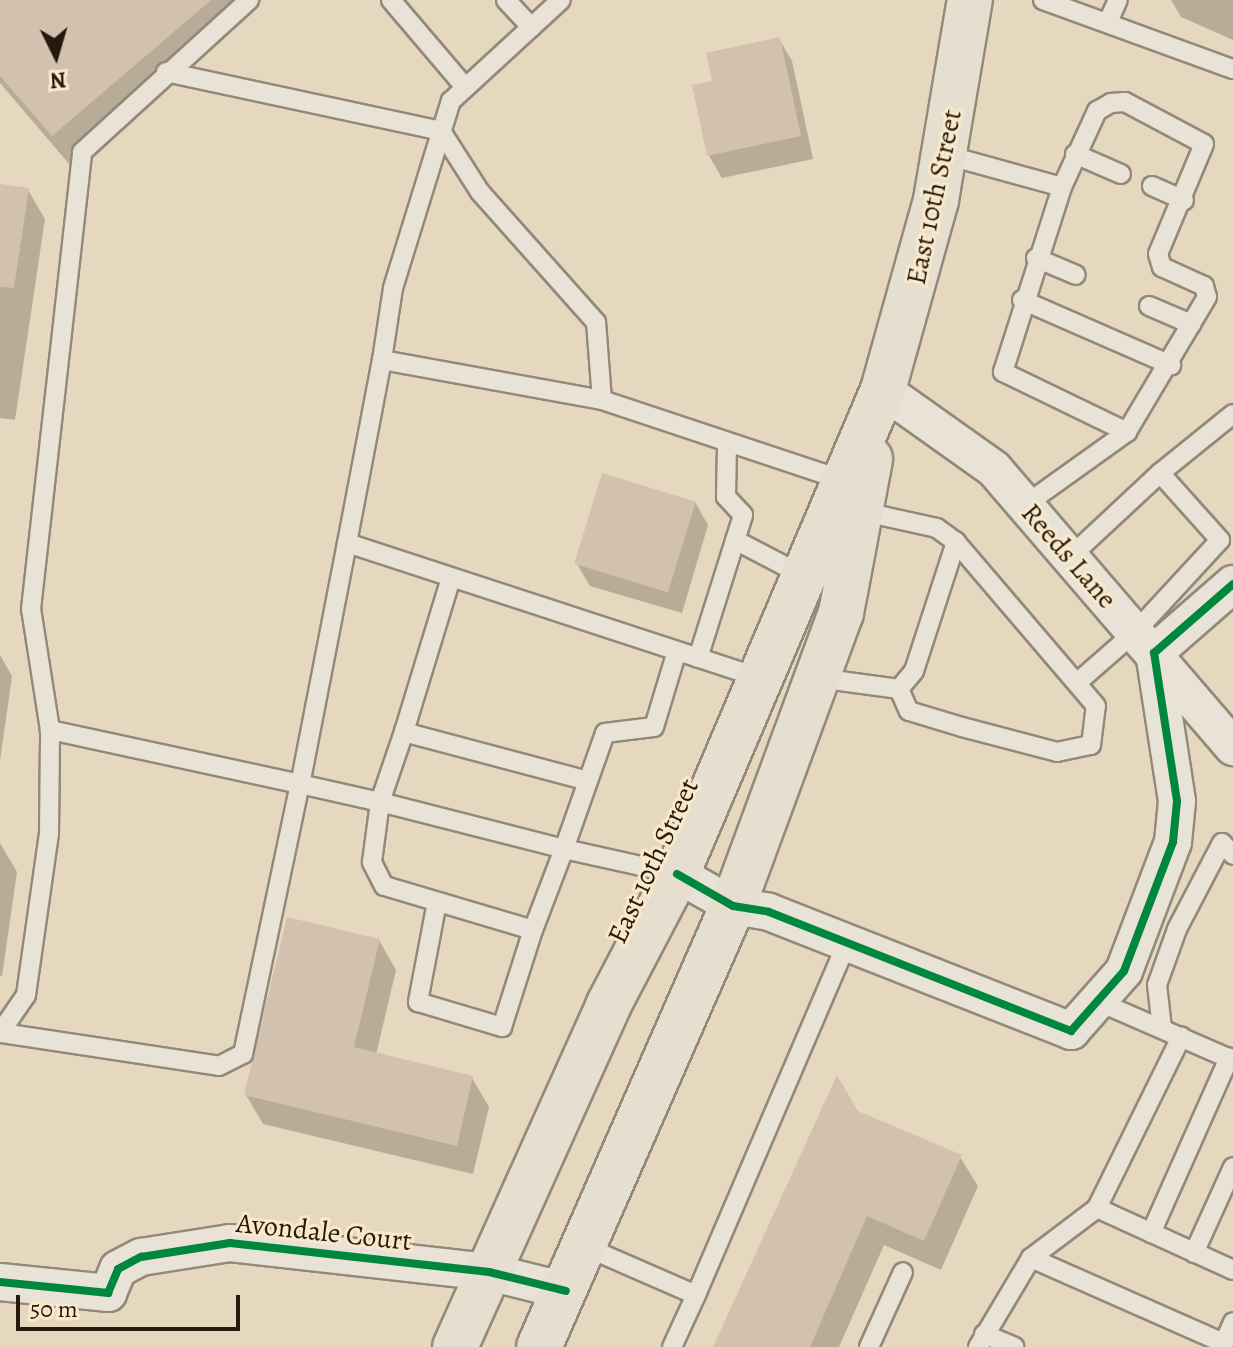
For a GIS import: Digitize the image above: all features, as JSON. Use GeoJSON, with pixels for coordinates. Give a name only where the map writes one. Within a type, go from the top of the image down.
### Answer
{"type":"FeatureCollection","features":[{"type":"Feature","properties":{"kind":"main road","name":"East 10th Street"},"geometry":{"type":"LineString","coordinates":[[539,1347],[733,906],[841,613],[851,496],[946,155],[970,0]]}},
{"type":"Feature","properties":{"kind":"main road","name":"East 10th Street"},"geometry":{"type":"LineString","coordinates":[[455,1347],[677,874],[800,574],[851,496]]}},
{"type":"Feature","properties":{"kind":"street","name":"Reeds Lane"},"geometry":{"type":"LineString","coordinates":[[883,390],[971,448],[1025,505],[1233,747]]}},
{"type":"Feature","properties":{"kind":"street"},"geometry":{"type":"LineString","coordinates":[[677,874],[733,906],[847,942],[1071,1031],[1124,971],[1173,842],[1177,801],[1145,643],[1233,584]]}},
{"type":"Feature","properties":{"kind":"street","name":"Avondale Court"},"geometry":{"type":"LineString","coordinates":[[0,1282],[108,1293],[118,1269],[188,1245],[279,1245],[489,1272],[566,1291]]}},
{"type":"Feature","properties":{"kind":"lane"},"geometry":{"type":"LineString","coordinates":[[249,0],[166,72],[82,152],[31,609],[50,730],[49,834],[26,995],[1,1033],[219,1066],[243,1054],[300,784],[382,360],[393,288],[441,131],[451,101],[561,0]]}},
{"type":"Feature","properties":{"kind":"lane"},"geometry":{"type":"LineString","coordinates":[[391,0],[465,87]]}},
{"type":"Feature","properties":{"kind":"lane"},"geometry":{"type":"LineString","coordinates":[[506,0],[531,27]]}},
{"type":"Feature","properties":{"kind":"lane"},"geometry":{"type":"LineString","coordinates":[[1043,0],[1233,69]]}},
{"type":"Feature","properties":{"kind":"lane"},"geometry":{"type":"LineString","coordinates":[[1108,22],[1118,0]]}},
{"type":"Feature","properties":{"kind":"lane"},"geometry":{"type":"LineString","coordinates":[[166,72],[441,131],[480,192],[596,322],[602,400]]}},
{"type":"Feature","properties":{"kind":"lane"},"geometry":{"type":"LineString","coordinates":[[1025,505],[1127,432],[1171,365],[1208,290],[1158,262],[1204,144],[1125,102],[1097,111],[1075,154],[1022,300],[1003,372],[1127,432]]}},
{"type":"Feature","properties":{"kind":"lane"},"geometry":{"type":"LineString","coordinates":[[1075,154],[1121,174]]}},
{"type":"Feature","properties":{"kind":"lane"},"geometry":{"type":"LineString","coordinates":[[946,155],[1062,187]]}},
{"type":"Feature","properties":{"kind":"lane"},"geometry":{"type":"LineString","coordinates":[[1152,186],[1184,200]]}},
{"type":"Feature","properties":{"kind":"lane"},"geometry":{"type":"LineString","coordinates":[[1036,258],[1076,275]]}},
{"type":"Feature","properties":{"kind":"lane"},"geometry":{"type":"LineString","coordinates":[[1022,300],[1171,365]]}},
{"type":"Feature","properties":{"kind":"lane"},"geometry":{"type":"LineString","coordinates":[[1149,306],[1191,324]]}},
{"type":"Feature","properties":{"kind":"lane"},"geometry":{"type":"LineString","coordinates":[[382,360],[602,400],[727,444],[937,528],[956,542],[1079,681],[1096,706],[1091,745],[1057,752],[909,711],[899,689]]}},
{"type":"Feature","properties":{"kind":"lane"},"geometry":{"type":"LineString","coordinates":[[1070,557],[1160,473],[1233,414]]}},
{"type":"Feature","properties":{"kind":"lane"},"geometry":{"type":"LineString","coordinates":[[698,658],[743,515],[726,497],[727,444]]}},
{"type":"Feature","properties":{"kind":"lane"},"geometry":{"type":"LineString","coordinates":[[1079,681],[1145,643],[1220,540],[1160,473]]}},
{"type":"Feature","properties":{"kind":"lane"},"geometry":{"type":"LineString","coordinates":[[735,540],[800,574]]}},
{"type":"Feature","properties":{"kind":"lane"},"geometry":{"type":"LineString","coordinates":[[899,689],[914,671],[956,542]]}},
{"type":"Feature","properties":{"kind":"lane"},"geometry":{"type":"LineString","coordinates":[[347,543],[757,677]]}},
{"type":"Feature","properties":{"kind":"lane"},"geometry":{"type":"LineString","coordinates":[[451,578],[380,802],[372,862],[384,886],[533,930]]}},
{"type":"Feature","properties":{"kind":"lane"},"geometry":{"type":"LineString","coordinates":[[437,902],[418,1002],[502,1027],[533,930],[605,733],[654,727],[677,651]]}},
{"type":"Feature","properties":{"kind":"lane"},"geometry":{"type":"LineString","coordinates":[[818,678],[899,689]]}},
{"type":"Feature","properties":{"kind":"lane"},"geometry":{"type":"LineString","coordinates":[[50,730],[380,802],[677,874]]}},
{"type":"Feature","properties":{"kind":"lane"},"geometry":{"type":"LineString","coordinates":[[404,732],[588,781]]}},
{"type":"Feature","properties":{"kind":"lane"},"geometry":{"type":"LineString","coordinates":[[1162,1028],[1157,985],[1177,929],[1222,843],[1233,855]]}},
{"type":"Feature","properties":{"kind":"lane"},"geometry":{"type":"LineString","coordinates":[[672,1347],[847,942]]}},
{"type":"Feature","properties":{"kind":"lane"},"geometry":{"type":"LineString","coordinates":[[1097,1001],[1231,1059],[1151,1233]]}},
{"type":"Feature","properties":{"kind":"lane"},"geometry":{"type":"LineString","coordinates":[[1014,1347],[981,1340],[1031,1258],[1097,1208],[1181,1037]]}},
{"type":"Feature","properties":{"kind":"lane"},"geometry":{"type":"LineString","coordinates":[[1194,1253],[1233,1167]]}},
{"type":"Feature","properties":{"kind":"lane"},"geometry":{"type":"LineString","coordinates":[[1097,1208],[1233,1270]]}},
{"type":"Feature","properties":{"kind":"lane"},"geometry":{"type":"LineString","coordinates":[[584,1246],[696,1295]]}},
{"type":"Feature","properties":{"kind":"lane"},"geometry":{"type":"LineString","coordinates":[[1031,1258],[1223,1345],[1233,1322]]}},
{"type":"Feature","properties":{"kind":"lane"},"geometry":{"type":"LineString","coordinates":[[869,1347],[903,1272]]}},
{"type":"Feature","properties":{"kind":"building"},"geometry":{"type":"Polygon","coordinates":[[[0,0],[211,0],[52,136],[0,76],[0,0]]]}},
{"type":"Feature","properties":{"kind":"building"},"geometry":{"type":"Polygon","coordinates":[[[780,37],[801,136],[707,156],[692,85],[712,81],[706,53],[780,37]]]}},
{"type":"Feature","properties":{"kind":"building"},"geometry":{"type":"Polygon","coordinates":[[[0,184],[29,188],[14,288],[0,287],[0,184]]]}},
{"type":"Feature","properties":{"kind":"building"},"geometry":{"type":"Polygon","coordinates":[[[602,473],[696,502],[668,593],[574,564],[602,473]]]}},
{"type":"Feature","properties":{"kind":"building"},"geometry":{"type":"Polygon","coordinates":[[[287,917],[380,939],[354,1047],[473,1076],[457,1146],[244,1095],[287,917]]]}},
{"type":"Feature","properties":{"kind":"building"},"geometry":{"type":"Polygon","coordinates":[[[837,1075],[858,1111],[962,1155],[924,1241],[867,1216],[810,1347],[713,1347],[837,1075]]]}},
{"type":"Feature","properties":{"kind":"cycle path"},"geometry":{"type":"LineString","coordinates":[[677,874],[733,906],[769,912],[1071,1031],[1124,971],[1173,842],[1177,801],[1154,653],[1233,584]]}},
{"type":"Feature","properties":{"kind":"cycle path"},"geometry":{"type":"LineString","coordinates":[[0,1282],[108,1293],[118,1269],[141,1257],[230,1243],[489,1272],[566,1291]]}}]}
